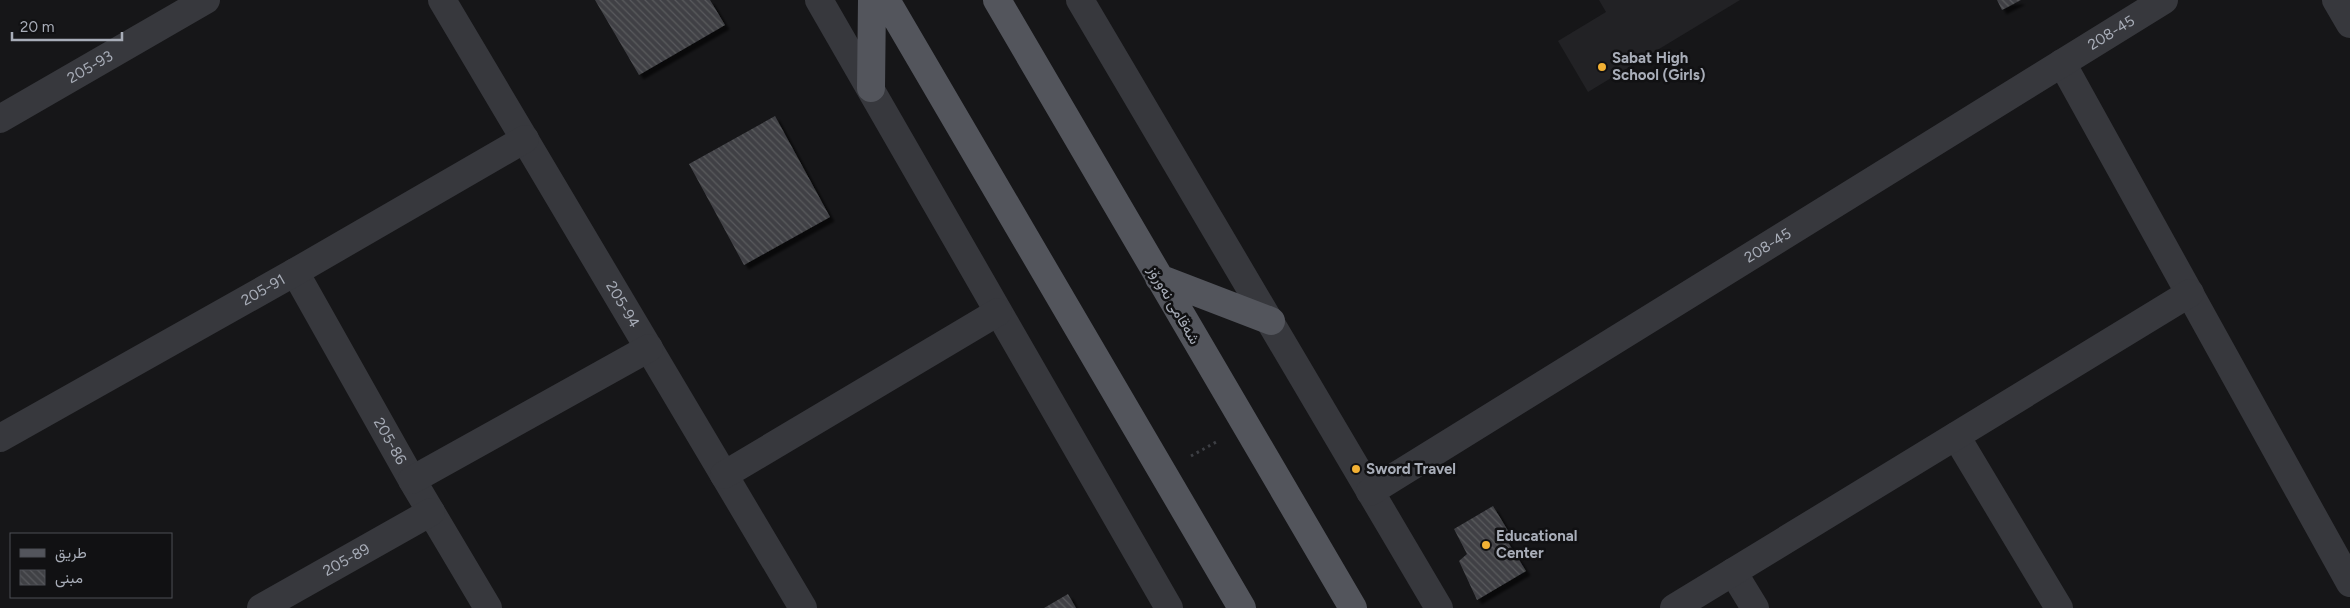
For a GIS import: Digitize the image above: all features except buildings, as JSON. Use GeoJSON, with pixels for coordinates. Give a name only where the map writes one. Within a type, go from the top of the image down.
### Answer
{"type":"FeatureCollection","features":[{"type":"Feature","properties":{"kind":"main road"},"geometry":{"type":"LineString","coordinates":[[871,88],[872,0]]}},
{"type":"Feature","properties":{"kind":"main road"},"geometry":{"type":"LineString","coordinates":[[886,0],[1242,608]]}},
{"type":"Feature","properties":{"kind":"main road","name":"شەقامی نەورۆز"},"geometry":{"type":"LineString","coordinates":[[997,0],[1244,425],[1353,608]]}},
{"type":"Feature","properties":{"kind":"main road"},"geometry":{"type":"LineString","coordinates":[[1159,278],[1271,321]]}},
{"type":"Feature","properties":{"kind":"street","name":"205-93"},"geometry":{"type":"LineString","coordinates":[[0,119],[206,0]]}},
{"type":"Feature","properties":{"kind":"street","name":"205-94"},"geometry":{"type":"LineString","coordinates":[[442,0],[803,608]]}},
{"type":"Feature","properties":{"kind":"street"},"geometry":{"type":"LineString","coordinates":[[819,0],[1168,608]]}},
{"type":"Feature","properties":{"kind":"street"},"geometry":{"type":"LineString","coordinates":[[1080,0],[1439,608]]}},
{"type":"Feature","properties":{"kind":"street","name":"208-45"},"geometry":{"type":"LineString","coordinates":[[1370,492],[2164,0]]}},
{"type":"Feature","properties":{"kind":"street"},"geometry":{"type":"LineString","coordinates":[[2336,0],[2350,24]]}},
{"type":"Feature","properties":{"kind":"street"},"geometry":{"type":"LineString","coordinates":[[2062,63],[2350,583]]}},
{"type":"Feature","properties":{"kind":"street","name":"205-91"},"geometry":{"type":"LineString","coordinates":[[0,438],[295,272],[525,139]]}},
{"type":"Feature","properties":{"kind":"street","name":"205-86"},"geometry":{"type":"LineString","coordinates":[[295,272],[412,480],[488,608]]}},
{"type":"Feature","properties":{"kind":"street"},"geometry":{"type":"LineString","coordinates":[[1674,608],[2190,293]]}},
{"type":"Feature","properties":{"kind":"street"},"geometry":{"type":"LineString","coordinates":[[724,475],[998,312]]}},
{"type":"Feature","properties":{"kind":"street"},"geometry":{"type":"LineString","coordinates":[[412,480],[649,348]]}},
{"type":"Feature","properties":{"kind":"street"},"geometry":{"type":"LineString","coordinates":[[1956,436],[2059,608]]}},
{"type":"Feature","properties":{"kind":"street","name":"205-89"},"geometry":{"type":"LineString","coordinates":[[262,608],[431,512]]}},
{"type":"Feature","properties":{"kind":"street"},"geometry":{"type":"LineString","coordinates":[[1733,572],[1755,608]]}},
{"type":"Feature","properties":{"kind":"path"},"geometry":{"type":"LineString","coordinates":[[1163,472],[1244,425]]}},
{"type":"Feature","properties":{"kind":"shaded area","name":"Sabat High School (Girls)"},"geometry":{"type":"Polygon","coordinates":[[[1599,0],[1740,0],[1588,92],[1558,41],[1606,12],[1599,0]]]}},
{"type":"Feature","properties":{"kind":"place","name":"Sabat High School (Girls)"},"geometry":{"type":"Point","coordinates":[1602,67]}},
{"type":"Feature","properties":{"kind":"place","name":"Sword Travel"},"geometry":{"type":"Point","coordinates":[1356,469]}},
{"type":"Feature","properties":{"kind":"place","name":"Educational Center"},"geometry":{"type":"Point","coordinates":[1486,545]}}]}
